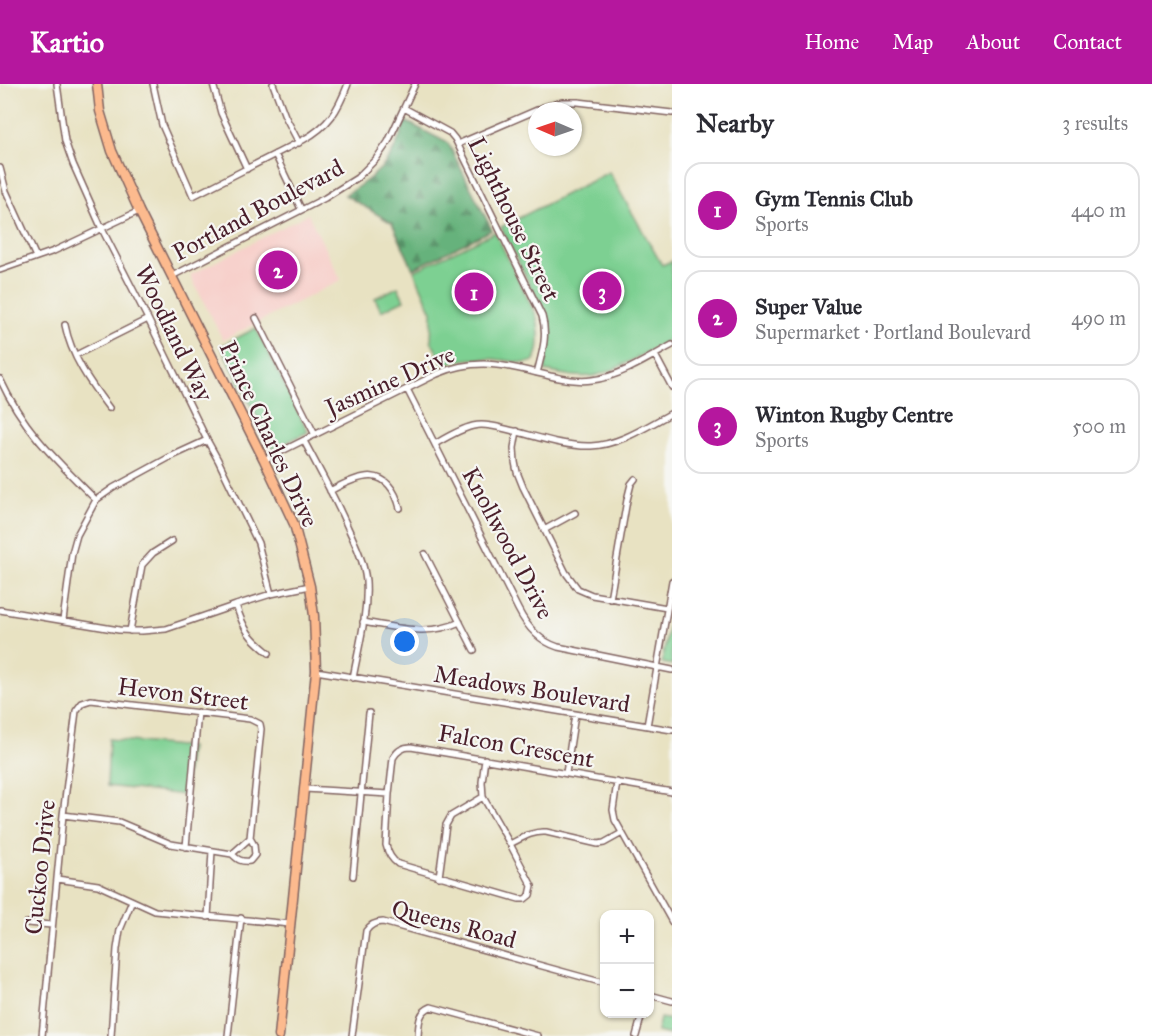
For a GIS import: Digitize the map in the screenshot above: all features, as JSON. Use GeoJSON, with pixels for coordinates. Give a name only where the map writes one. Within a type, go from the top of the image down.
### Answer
{"type":"FeatureCollection","features":[{"type":"Feature","properties":{"kind":"highway","name":"Prince Charles Drive"},"geometry":{"type":"LineString","coordinates":[[97,84],[100,111],[112,151],[139,211],[294,524],[310,586],[314,615],[316,671],[279,1036]]}},
{"type":"Feature","properties":{"kind":"street","name":"Woodland Way"},"geometry":{"type":"LineString","coordinates":[[57,84],[65,141],[73,164],[102,229],[258,543],[271,594]]}},
{"type":"Feature","properties":{"kind":"street"},"geometry":{"type":"LineString","coordinates":[[153,84],[164,132],[193,196],[299,143],[318,131],[330,120],[348,84]]}},
{"type":"Feature","properties":{"kind":"street"},"geometry":{"type":"LineString","coordinates":[[213,84],[228,130],[247,169]]}},
{"type":"Feature","properties":{"kind":"street"},"geometry":{"type":"LineString","coordinates":[[273,84],[285,116],[299,143]]}},
{"type":"Feature","properties":{"kind":"street","name":"Portland Boulevard"},"geometry":{"type":"LineString","coordinates":[[172,276],[344,187],[363,173],[388,142],[415,84]]}},
{"type":"Feature","properties":{"kind":"street"},"geometry":{"type":"LineString","coordinates":[[458,144],[544,107],[562,102],[672,113]]}},
{"type":"Feature","properties":{"kind":"street","name":"Lighthouse Street"},"geometry":{"type":"LineString","coordinates":[[404,108],[450,133],[458,144],[542,316],[545,341],[537,373]]}},
{"type":"Feature","properties":{"kind":"street"},"geometry":{"type":"LineString","coordinates":[[275,154],[302,209]]}},
{"type":"Feature","properties":{"kind":"street"},"geometry":{"type":"LineString","coordinates":[[0,168],[3,192],[36,257]]}},
{"type":"Feature","properties":{"kind":"street"},"geometry":{"type":"LineString","coordinates":[[0,270],[54,251],[139,211]]}},
{"type":"Feature","properties":{"kind":"street"},"geometry":{"type":"LineString","coordinates":[[256,318],[315,435]]}},
{"type":"Feature","properties":{"kind":"street"},"geometry":{"type":"LineString","coordinates":[[76,355],[148,319]]}},
{"type":"Feature","properties":{"kind":"street"},"geometry":{"type":"LineString","coordinates":[[65,325],[68,339],[87,377],[109,408]]}},
{"type":"Feature","properties":{"kind":"street","name":"Jasmine Drive"},"geometry":{"type":"LineString","coordinates":[[264,460],[446,370],[472,364],[494,364],[568,380],[591,380],[612,375],[672,345]]}},
{"type":"Feature","properties":{"kind":"street"},"geometry":{"type":"LineString","coordinates":[[655,355],[672,387]]}},
{"type":"Feature","properties":{"kind":"street"},"geometry":{"type":"LineString","coordinates":[[0,379],[8,397],[28,429],[47,452],[96,500]]}},
{"type":"Feature","properties":{"kind":"street","name":"Knollwood Drive"},"geometry":{"type":"LineString","coordinates":[[407,388],[518,609],[533,632],[549,644],[564,649],[672,670]]}},
{"type":"Feature","properties":{"kind":"street"},"geometry":{"type":"LineString","coordinates":[[435,444],[461,430],[476,426],[493,426],[574,445],[602,445],[630,435],[672,413]]}},
{"type":"Feature","properties":{"kind":"street"},"geometry":{"type":"LineString","coordinates":[[517,431],[514,455],[517,472],[563,569],[576,586],[588,594],[667,608]]}},
{"type":"Feature","properties":{"kind":"street"},"geometry":{"type":"LineString","coordinates":[[63,620],[72,553],[77,535],[96,500],[113,488],[170,457],[207,440]]}},
{"type":"Feature","properties":{"kind":"street"},"geometry":{"type":"LineString","coordinates":[[304,441],[330,491],[362,562],[366,579],[363,622],[353,678]]}},
{"type":"Feature","properties":{"kind":"street"},"geometry":{"type":"LineString","coordinates":[[330,491],[353,479],[375,477],[387,483],[393,490],[400,508]]}},
{"type":"Feature","properties":{"kind":"street"},"geometry":{"type":"LineString","coordinates":[[610,599],[627,500],[635,478]]}},
{"type":"Feature","properties":{"kind":"street"},"geometry":{"type":"LineString","coordinates":[[544,530],[575,513]]}},
{"type":"Feature","properties":{"kind":"street"},"geometry":{"type":"LineString","coordinates":[[130,631],[142,565],[153,553],[172,541]]}},
{"type":"Feature","properties":{"kind":"street"},"geometry":{"type":"LineString","coordinates":[[425,554],[474,650]]}},
{"type":"Feature","properties":{"kind":"street"},"geometry":{"type":"LineString","coordinates":[[647,726],[672,581]]}},
{"type":"Feature","properties":{"kind":"street"},"geometry":{"type":"LineString","coordinates":[[0,610],[130,631],[166,629],[271,594],[310,586]]}},
{"type":"Feature","properties":{"kind":"street"},"geometry":{"type":"LineString","coordinates":[[236,605],[241,623],[253,640],[269,653]]}},
{"type":"Feature","properties":{"kind":"street"},"geometry":{"type":"LineString","coordinates":[[363,622],[425,631],[460,622]]}},
{"type":"Feature","properties":{"kind":"street","name":"Meadows Boulevard"},"geometry":{"type":"LineString","coordinates":[[316,671],[672,730]]}},
{"type":"Feature","properties":{"kind":"street","name":"Hevon Street"},"geometry":{"type":"LineString","coordinates":[[82,703],[91,700],[198,712],[250,719],[260,724],[250,838],[254,844],[255,855],[250,861],[240,861],[232,854]]}},
{"type":"Feature","properties":{"kind":"street","name":"Cuckoo Drive"},"geometry":{"type":"LineString","coordinates":[[42,1036],[63,815],[76,711],[82,703]]}},
{"type":"Feature","properties":{"kind":"street"},"geometry":{"type":"LineString","coordinates":[[186,847],[198,712]]}},
{"type":"Feature","properties":{"kind":"street"},"geometry":{"type":"LineString","coordinates":[[353,876],[369,714]]}},
{"type":"Feature","properties":{"kind":"street"},"geometry":{"type":"LineString","coordinates":[[566,773],[575,715]]}},
{"type":"Feature","properties":{"kind":"street","name":"Falcon Crescent"},"geometry":{"type":"LineString","coordinates":[[388,794],[393,758],[405,747],[672,792]]}},
{"type":"Feature","properties":{"kind":"street"},"geometry":{"type":"LineString","coordinates":[[304,789],[388,794],[386,845],[387,853],[392,860],[439,877],[519,899],[528,898],[532,893],[532,886],[483,797],[482,782],[486,759]]}},
{"type":"Feature","properties":{"kind":"street"},"geometry":{"type":"LineString","coordinates":[[616,782],[613,810],[615,820],[672,922]]}},
{"type":"Feature","properties":{"kind":"street"},"geometry":{"type":"LineString","coordinates":[[439,877],[448,820],[483,797]]}},
{"type":"Feature","properties":{"kind":"street"},"geometry":{"type":"LineString","coordinates":[[63,815],[119,822],[171,844],[232,854],[250,838]]}},
{"type":"Feature","properties":{"kind":"street"},"geometry":{"type":"LineString","coordinates":[[510,844],[538,831],[598,844],[622,833]]}},
{"type":"Feature","properties":{"kind":"street"},"geometry":{"type":"LineString","coordinates":[[208,917],[212,851]]}},
{"type":"Feature","properties":{"kind":"street"},"geometry":{"type":"LineString","coordinates":[[57,879],[98,885],[155,911],[290,924]]}},
{"type":"Feature","properties":{"kind":"street"},"geometry":{"type":"LineString","coordinates":[[111,1036],[117,949],[120,930],[132,901]]}},
{"type":"Feature","properties":{"kind":"street"},"geometry":{"type":"LineString","coordinates":[[228,1036],[241,918]]}},
{"type":"Feature","properties":{"kind":"street","name":"Queens Road"},"geometry":{"type":"LineString","coordinates":[[352,1036],[366,931],[378,922],[600,982]]}},
{"type":"Feature","properties":{"kind":"street"},"geometry":{"type":"LineString","coordinates":[[27,923],[52,926]]}},
{"type":"Feature","properties":{"kind":"street"},"geometry":{"type":"LineString","coordinates":[[654,996],[672,1001]]}},
{"type":"Feature","properties":{"kind":"street"},"geometry":{"type":"LineString","coordinates":[[418,1036],[421,1014],[426,1008],[431,1007],[538,1036]]}},
{"type":"Feature","properties":{"kind":"street"},"geometry":{"type":"LineString","coordinates":[[636,1036],[641,1018]]}},
{"type":"Feature","properties":{"kind":"shaded area"},"geometry":{"type":"Polygon","coordinates":[[[308,214],[341,280],[223,340],[190,275],[308,214]]]}},
{"type":"Feature","properties":{"kind":"green space"},"geometry":{"type":"Polygon","coordinates":[[[405,121],[448,143],[492,230],[413,269],[392,223],[345,195],[384,165],[396,146],[405,121]]]}},
{"type":"Feature","properties":{"kind":"green space"},"geometry":{"type":"Polygon","coordinates":[[[609,172],[662,265],[672,261],[672,338],[621,366],[601,374],[580,376],[545,371],[549,337],[545,316],[501,227],[609,172]]]}},
{"type":"Feature","properties":{"kind":"green space"},"geometry":{"type":"Polygon","coordinates":[[[495,232],[536,315],[538,352],[533,361],[528,363],[476,358],[444,365],[431,341],[432,312],[414,271],[495,232]]]}},
{"type":"Feature","properties":{"kind":"green space"},"geometry":{"type":"Polygon","coordinates":[[[398,287],[404,300],[381,311],[375,298],[398,287]]]}},
{"type":"Feature","properties":{"kind":"green space"},"geometry":{"type":"Polygon","coordinates":[[[256,328],[308,432],[273,449],[221,346],[256,328]]]}},
{"type":"Feature","properties":{"kind":"green space"},"geometry":{"type":"Polygon","coordinates":[[[672,604],[672,665],[662,663],[672,604]]]}},
{"type":"Feature","properties":{"kind":"green space"},"geometry":{"type":"Polygon","coordinates":[[[109,739],[190,747],[184,795],[107,786],[109,739]]]}},
{"type":"Feature","properties":{"kind":"green space"},"geometry":{"type":"Polygon","coordinates":[[[660,1018],[672,1020],[672,1035],[657,1032],[660,1018]]]}},
{"type":"Feature","properties":{"kind":"place","name":"Super Value"},"geometry":{"type":"Point","coordinates":[278,270]}},
{"type":"Feature","properties":{"kind":"place","name":"Winton Rugby Centre"},"geometry":{"type":"Point","coordinates":[602,291]}},
{"type":"Feature","properties":{"kind":"place","name":"Gym Tennis Club"},"geometry":{"type":"Point","coordinates":[474,292]}}]}
